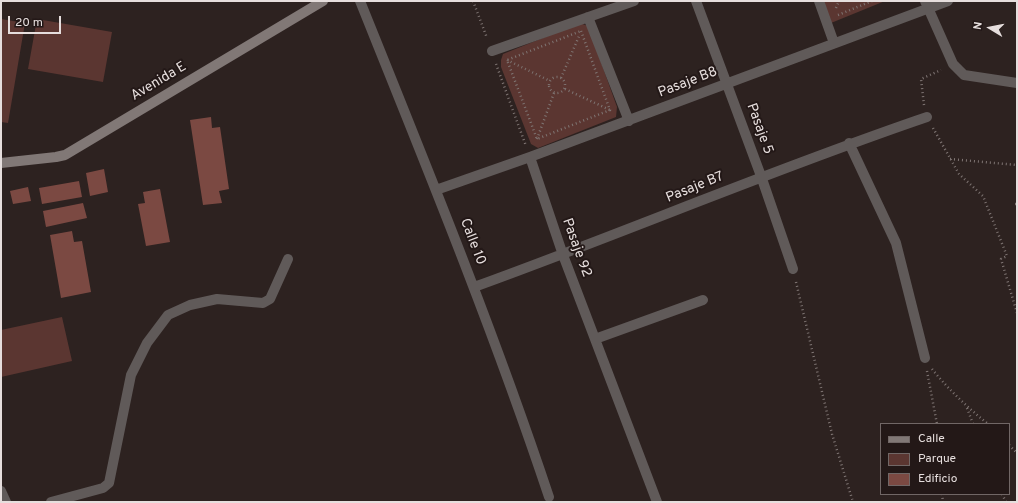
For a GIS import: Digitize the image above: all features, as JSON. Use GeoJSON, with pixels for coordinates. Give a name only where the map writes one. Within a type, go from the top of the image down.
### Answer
{"type":"FeatureCollection","features":[{"type":"Feature","properties":{"kind":"street","name":"Avenida E"},"geometry":{"type":"LineString","coordinates":[[1,163],[65,155],[323,1]]}},
{"type":"Feature","properties":{"kind":"street","name":"Calle 10"},"geometry":{"type":"LineString","coordinates":[[360,1],[474,287],[514,392],[549,497]]}},
{"type":"Feature","properties":{"kind":"street"},"geometry":{"type":"LineString","coordinates":[[492,51],[634,1]]}},
{"type":"Feature","properties":{"kind":"street","name":"Pasaje 5"},"geometry":{"type":"LineString","coordinates":[[696,1],[761,176],[793,268]]}},
{"type":"Feature","properties":{"kind":"street"},"geometry":{"type":"LineString","coordinates":[[819,1],[834,43]]}},
{"type":"Feature","properties":{"kind":"street","name":"Pasaje B8"},"geometry":{"type":"LineString","coordinates":[[436,190],[629,121],[834,43],[926,5],[948,1]]}},
{"type":"Feature","properties":{"kind":"street"},"geometry":{"type":"LineString","coordinates":[[926,5],[953,64],[964,74],[1017,83]]}},
{"type":"Feature","properties":{"kind":"street"},"geometry":{"type":"LineString","coordinates":[[588,17],[629,121]]}},
{"type":"Feature","properties":{"kind":"street","name":"Pasaje B7"},"geometry":{"type":"LineString","coordinates":[[474,287],[563,255],[761,176],[927,117]]}},
{"type":"Feature","properties":{"kind":"street"},"geometry":{"type":"LineString","coordinates":[[849,144],[896,243],[925,358]]}},
{"type":"Feature","properties":{"kind":"street","name":"Pasaje 92"},"geometry":{"type":"LineString","coordinates":[[530,157],[563,255],[657,502]]}},
{"type":"Feature","properties":{"kind":"street"},"geometry":{"type":"LineString","coordinates":[[51,502],[103,488],[108,483],[131,375],[147,343],[168,315],[190,305],[217,299],[263,303],[270,298],[288,259]]}},
{"type":"Feature","properties":{"kind":"street"},"geometry":{"type":"LineString","coordinates":[[595,339],[703,300]]}},
{"type":"Feature","properties":{"kind":"street"},"geometry":{"type":"LineString","coordinates":[[1,491],[6,502]]}},
{"type":"Feature","properties":{"kind":"path"},"geometry":{"type":"LineString","coordinates":[[473,1],[530,157]]}},
{"type":"Feature","properties":{"kind":"path"},"geometry":{"type":"LineString","coordinates":[[832,18],[872,1]]}},
{"type":"Feature","properties":{"kind":"path"},"geometry":{"type":"LineString","coordinates":[[507,60],[581,31]]}},
{"type":"Feature","properties":{"kind":"path"},"geometry":{"type":"LineString","coordinates":[[561,78],[581,31]]}},
{"type":"Feature","properties":{"kind":"path"},"geometry":{"type":"LineString","coordinates":[[581,31],[610,110]]}},
{"type":"Feature","properties":{"kind":"path"},"geometry":{"type":"LineString","coordinates":[[507,60],[550,80]]}},
{"type":"Feature","properties":{"kind":"path"},"geometry":{"type":"LineString","coordinates":[[507,60],[538,139]]}},
{"type":"Feature","properties":{"kind":"path"},"geometry":{"type":"LineString","coordinates":[[953,64],[921,79],[927,117],[959,174],[983,196],[1008,256],[1001,259],[1017,313]]}},
{"type":"Feature","properties":{"kind":"path"},"geometry":{"type":"LineString","coordinates":[[550,80],[554,77],[561,78],[566,84],[565,89]]}},
{"type":"Feature","properties":{"kind":"path"},"geometry":{"type":"LineString","coordinates":[[550,80],[549,88],[554,93]]}},
{"type":"Feature","properties":{"kind":"path"},"geometry":{"type":"LineString","coordinates":[[565,89],[610,110]]}},
{"type":"Feature","properties":{"kind":"path"},"geometry":{"type":"LineString","coordinates":[[554,93],[562,92],[565,89]]}},
{"type":"Feature","properties":{"kind":"path"},"geometry":{"type":"LineString","coordinates":[[538,139],[554,93]]}},
{"type":"Feature","properties":{"kind":"path"},"geometry":{"type":"LineString","coordinates":[[538,139],[610,110]]}},
{"type":"Feature","properties":{"kind":"path"},"geometry":{"type":"LineString","coordinates":[[950,159],[1017,165]]}},
{"type":"Feature","properties":{"kind":"path"},"geometry":{"type":"LineString","coordinates":[[793,268],[832,434],[853,502]]}},
{"type":"Feature","properties":{"kind":"path"},"geometry":{"type":"LineString","coordinates":[[925,358],[947,388],[987,423]]}},
{"type":"Feature","properties":{"kind":"path"},"geometry":{"type":"LineString","coordinates":[[925,358],[937,423]]}},
{"type":"Feature","properties":{"kind":"path"},"geometry":{"type":"LineString","coordinates":[[966,406],[973,423]]}},
{"type":"Feature","properties":{"kind":"green space"},"geometry":{"type":"Polygon","coordinates":[[[823,1],[885,1],[831,23],[823,1]]]}},
{"type":"Feature","properties":{"kind":"green space"},"geometry":{"type":"Polygon","coordinates":[[[1,19],[25,23],[8,123],[1,122],[1,19]]]}},
{"type":"Feature","properties":{"kind":"green space"},"geometry":{"type":"Polygon","coordinates":[[[37,19],[112,32],[103,82],[28,69],[37,19]]]}},
{"type":"Feature","properties":{"kind":"green space"},"geometry":{"type":"Polygon","coordinates":[[[580,23],[588,26],[617,107],[616,117],[538,148],[531,144],[501,67],[503,54],[580,23]]]}},
{"type":"Feature","properties":{"kind":"green space"},"geometry":{"type":"Polygon","coordinates":[[[62,317],[72,361],[1,377],[1,330],[62,317]]]}},
{"type":"Feature","properties":{"kind":"building"},"geometry":{"type":"Polygon","coordinates":[[[211,117],[212,128],[220,127],[229,189],[219,191],[222,203],[203,205],[190,120],[211,117]]]}},
{"type":"Feature","properties":{"kind":"building"},"geometry":{"type":"Polygon","coordinates":[[[104,169],[108,192],[90,196],[86,173],[104,169]]]}},
{"type":"Feature","properties":{"kind":"building"},"geometry":{"type":"Polygon","coordinates":[[[79,181],[82,197],[42,204],[39,188],[79,181]]]}},
{"type":"Feature","properties":{"kind":"building"},"geometry":{"type":"Polygon","coordinates":[[[28,187],[31,201],[13,204],[10,191],[28,187]]]}},
{"type":"Feature","properties":{"kind":"building"},"geometry":{"type":"Polygon","coordinates":[[[160,189],[170,242],[146,246],[138,204],[145,203],[143,192],[160,189]]]}},
{"type":"Feature","properties":{"kind":"building"},"geometry":{"type":"Polygon","coordinates":[[[83,203],[87,218],[46,227],[43,211],[83,203]]]}},
{"type":"Feature","properties":{"kind":"building"},"geometry":{"type":"Polygon","coordinates":[[[72,231],[74,242],[82,241],[91,292],[61,298],[50,235],[72,231]]]}}]}
